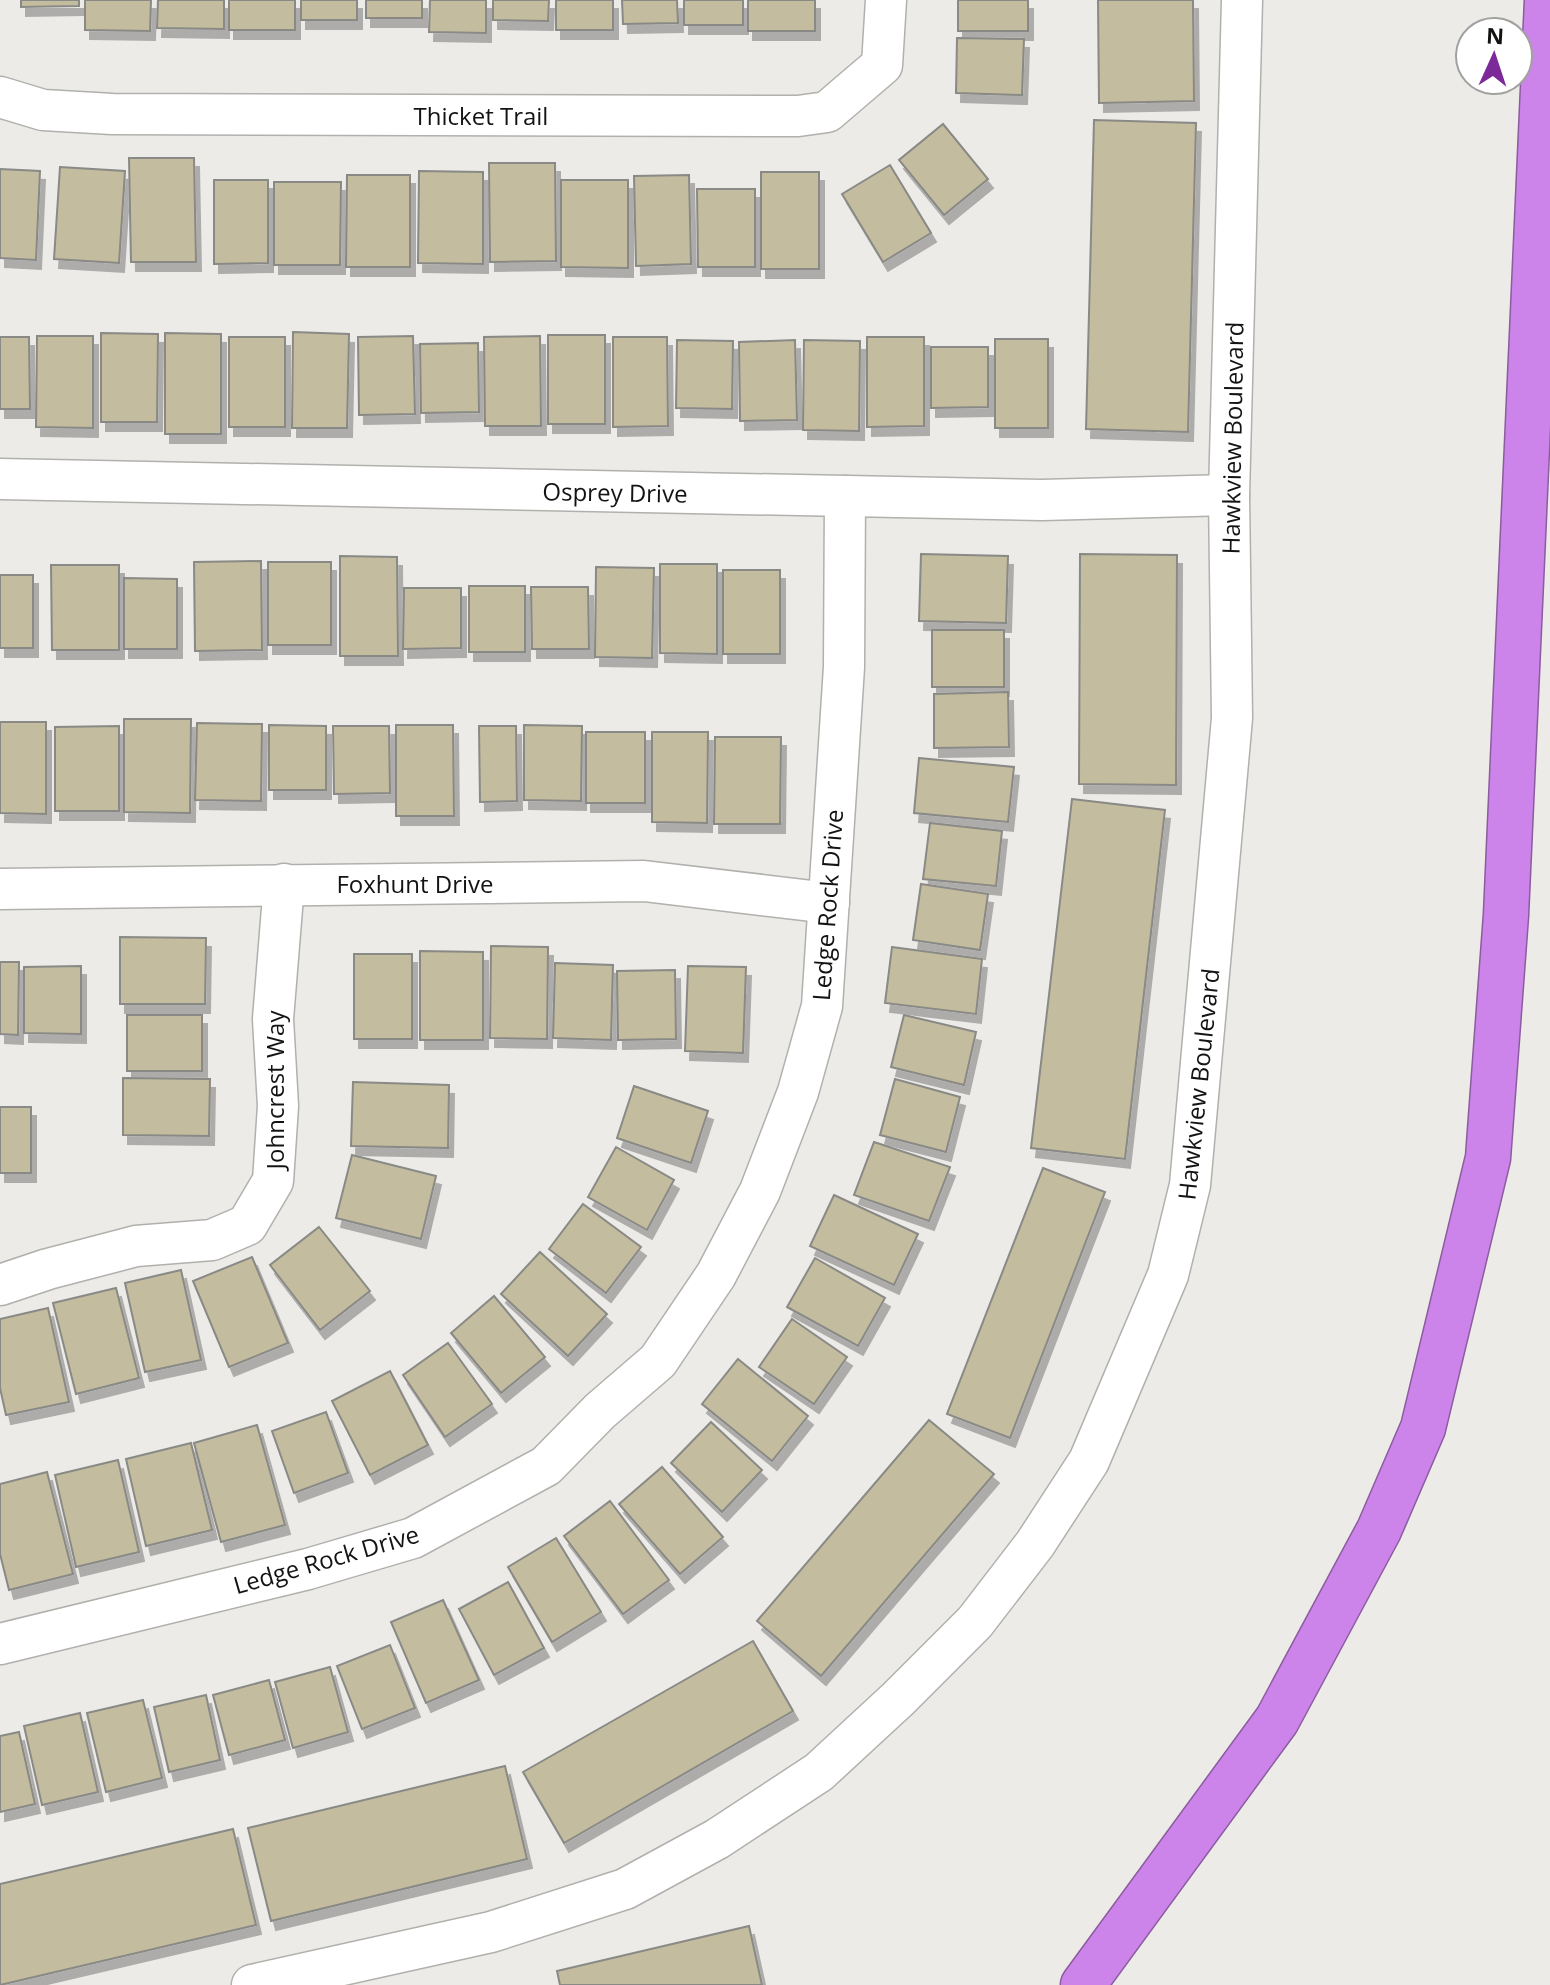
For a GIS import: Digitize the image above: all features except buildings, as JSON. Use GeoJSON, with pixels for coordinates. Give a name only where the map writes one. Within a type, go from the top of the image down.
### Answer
{"type":"FeatureCollection","features":[{"type":"Feature","properties":{"kind":"highway"},"geometry":{"type":"LineString","coordinates":[[1083,1985],[1277,1720],[1379,1530],[1423,1428],[1488,1158],[1507,884],[1547,0]]}},
{"type":"Feature","properties":{"kind":"street","name":"Thicket Trail"},"geometry":{"type":"LineString","coordinates":[[0,97],[43,110],[112,114],[798,116],[827,112],[882,65],[886,0]]}},
{"type":"Feature","properties":{"kind":"street","name":"Hawkview Boulevard"},"geometry":{"type":"LineString","coordinates":[[252,1985],[506,1927],[625,1889],[717,1839],[819,1772],[975,1622],[1035,1544],[1089,1461],[1168,1275],[1190,1185],[1232,718],[1229,495],[1242,0]]}},
{"type":"Feature","properties":{"kind":"street","name":"Osprey Drive"},"geometry":{"type":"LineString","coordinates":[[0,479],[1042,500],[1229,495]]}},
{"type":"Feature","properties":{"kind":"street","name":"Ledge Rock Drive"},"geometry":{"type":"LineString","coordinates":[[0,1644],[308,1569],[413,1538],[546,1466],[600,1411],[658,1361],[716,1275],[760,1191],[798,1092],[822,1006],[844,667],[845,496]]}},
{"type":"Feature","properties":{"kind":"street","name":"Foxhunt Drive"},"geometry":{"type":"LineString","coordinates":[[0,889],[644,881],[829,903]]}},
{"type":"Feature","properties":{"kind":"street","name":"Johncrest Way"},"geometry":{"type":"LineString","coordinates":[[0,1285],[136,1246],[212,1240],[247,1225],[273,1181],[278,1106],[273,1019],[284,884]]}}]}
